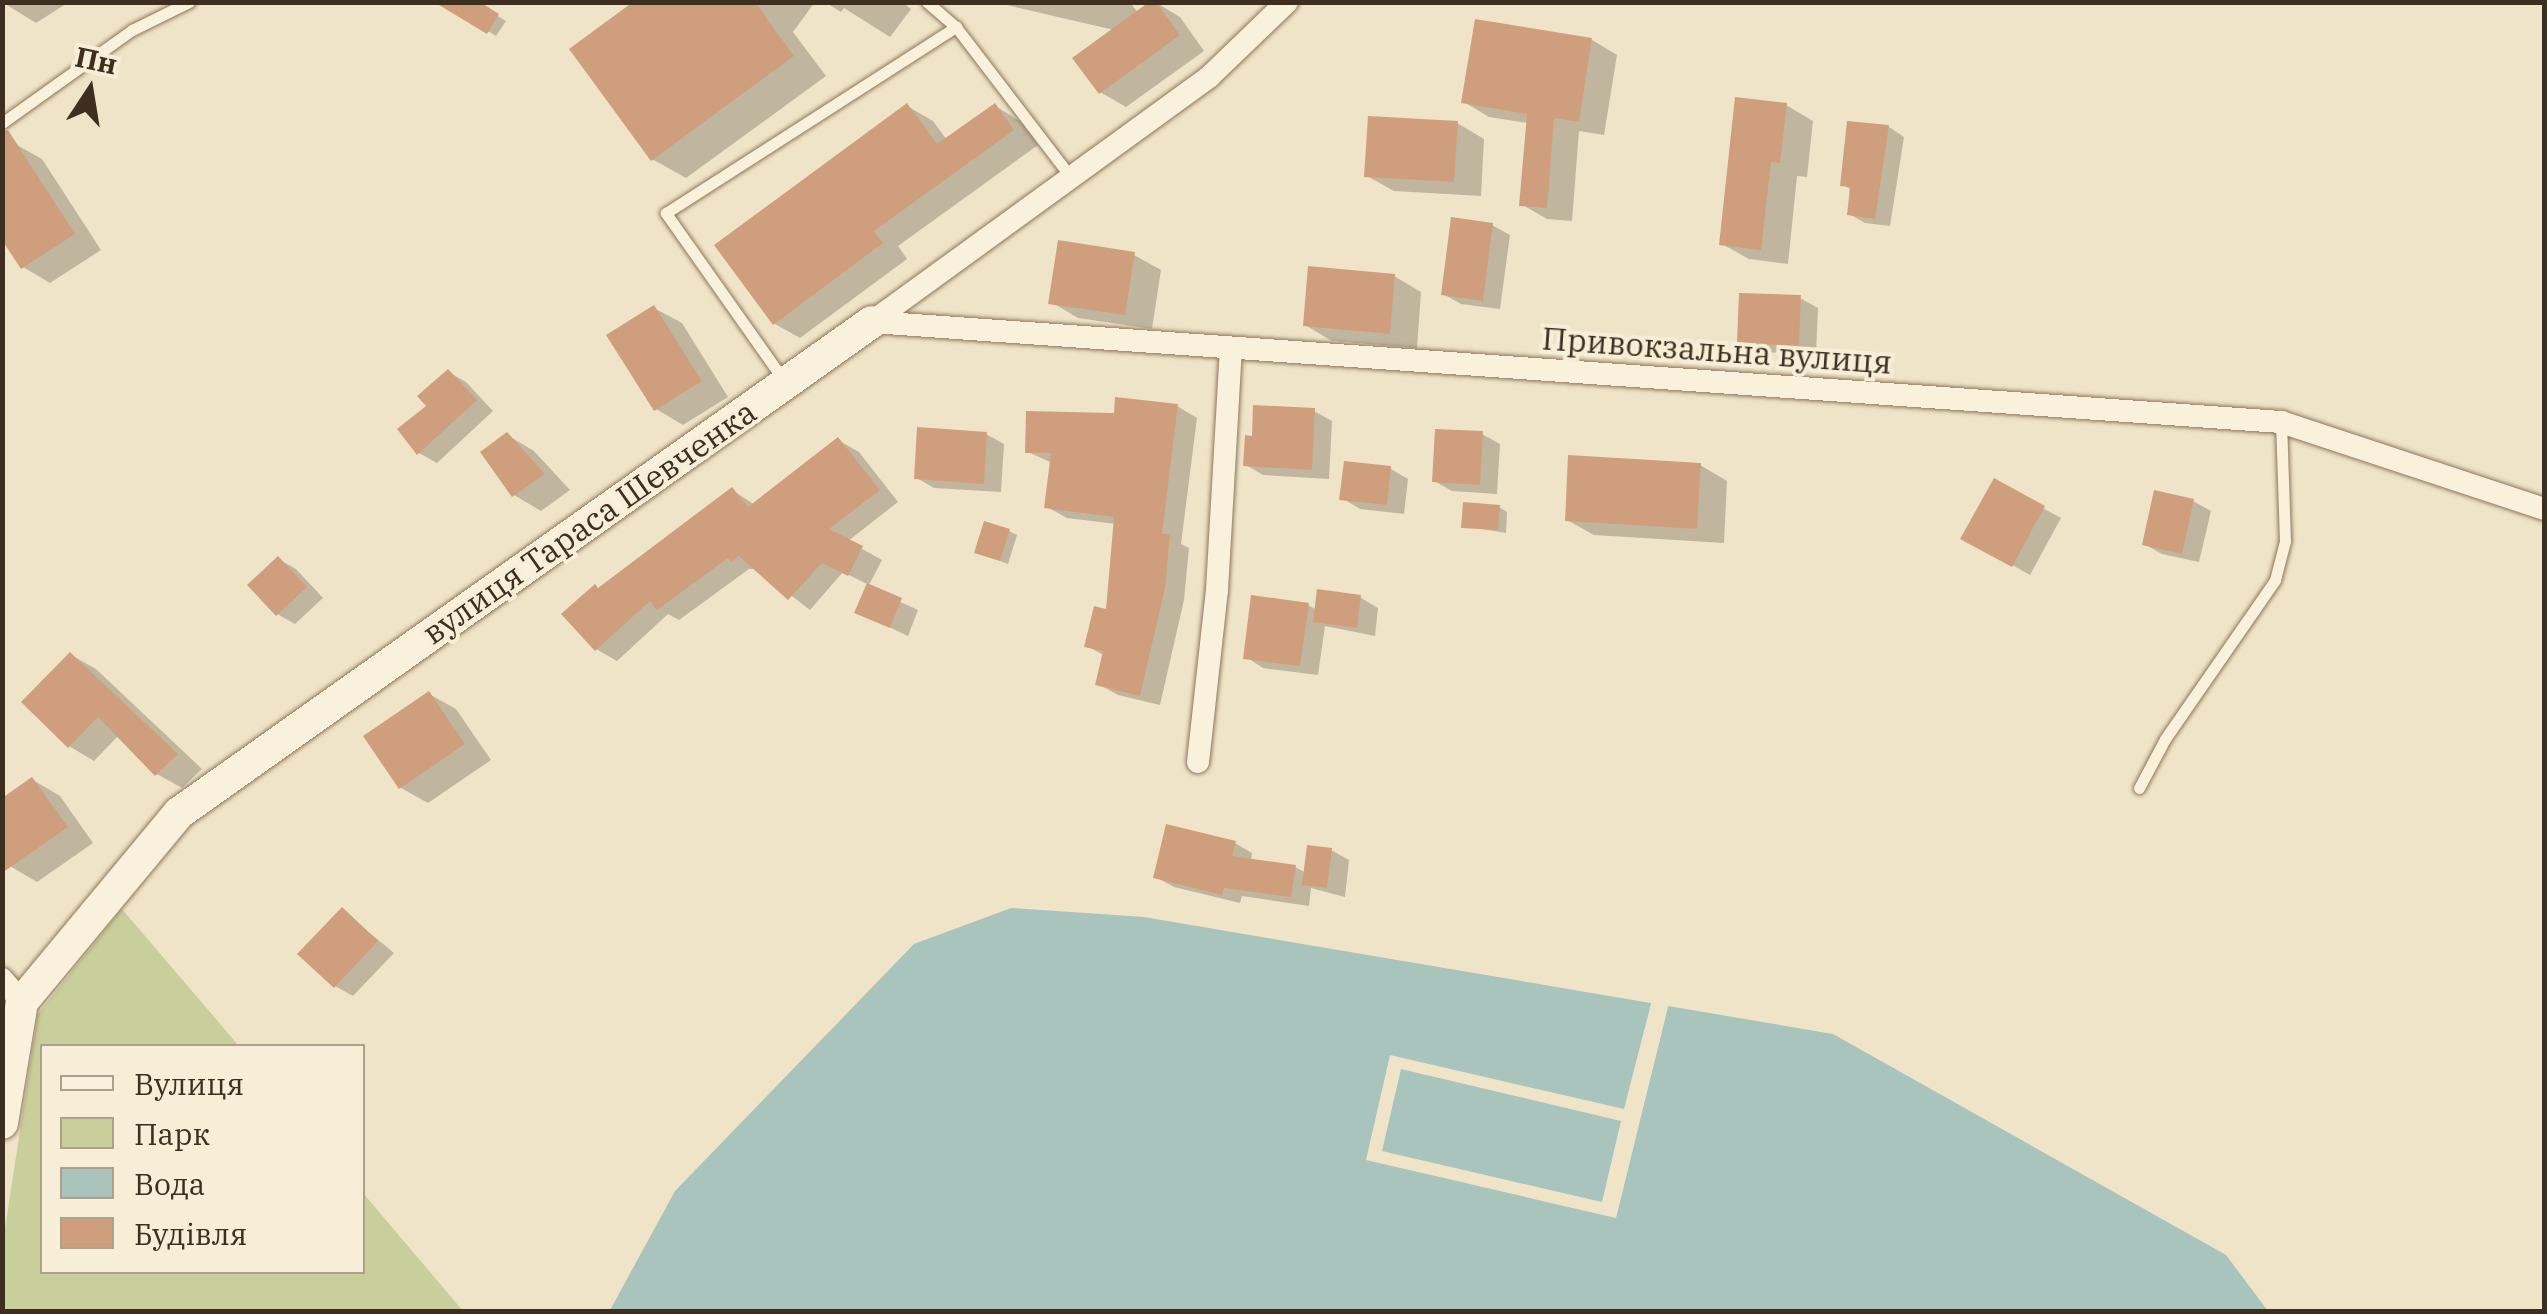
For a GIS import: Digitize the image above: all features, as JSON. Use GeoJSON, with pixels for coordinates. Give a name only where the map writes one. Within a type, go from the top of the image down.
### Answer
{"type":"FeatureCollection","features":[{"type":"Feature","properties":{"kind":"street","name":"вулиця Тараса Шевченка"},"geometry":{"type":"LineString","coordinates":[[2,1123],[12,990],[179,814],[872,322],[1209,77],[1287,2]]}},
{"type":"Feature","properties":{"kind":"street","name":"Привокзальна вулиця"},"geometry":{"type":"LineString","coordinates":[[872,322],[2281,422],[2544,509]]}},
{"type":"Feature","properties":{"kind":"street"},"geometry":{"type":"LineString","coordinates":[[1198,762],[1217,590],[1231,348]]}},
{"type":"Feature","properties":{"kind":"lane"},"geometry":{"type":"LineString","coordinates":[[2,123],[132,30],[188,2]]}},
{"type":"Feature","properties":{"kind":"lane"},"geometry":{"type":"LineString","coordinates":[[927,2],[956,27],[1070,176]]}},
{"type":"Feature","properties":{"kind":"lane"},"geometry":{"type":"LineString","coordinates":[[785,382],[666,213],[956,27]]}},
{"type":"Feature","properties":{"kind":"lane"},"geometry":{"type":"LineString","coordinates":[[2139,788],[2165,739],[2275,580],[2285,541],[2281,422]]}},
{"type":"Feature","properties":{"kind":"green space"},"geometry":{"type":"Polygon","coordinates":[[[122,909],[237,1044],[40,1044],[40,1274],[365,1274],[365,1195],[463,1311],[3,1311],[3,1241],[38,1014],[122,909]]]}},
{"type":"Feature","properties":{"kind":"water"},"geometry":{"type":"Polygon","coordinates":[[[1011,908],[1144,917],[1833,1034],[2226,1255],[2268,1311],[609,1312],[675,1191],[914,944],[1011,908]]]}},
{"type":"Feature","properties":{"kind":"pier"},"geometry":{"type":"Polygon","coordinates":[[[1652,1000],[1669,1003],[1616,1218],[1366,1160],[1390,1055],[1624,1109],[1652,1000]],[[1401,1069],[1382,1151],[1602,1202],[1621,1121],[1401,1069]]]}},
{"type":"Feature","properties":{"kind":"building"},"geometry":{"type":"Polygon","coordinates":[[[434,2],[480,2],[499,14],[487,34],[434,2]]]}},
{"type":"Feature","properties":{"kind":"building"},"geometry":{"type":"Polygon","coordinates":[[[633,2],[755,2],[794,56],[651,161],[569,49],[633,2]]]}},
{"type":"Feature","properties":{"kind":"building"},"geometry":{"type":"Polygon","coordinates":[[[1149,2],[1156,2],[1180,35],[1099,94],[1072,58],[1149,2]]]}},
{"type":"Feature","properties":{"kind":"building"},"geometry":{"type":"Polygon","coordinates":[[[1475,19],[1592,38],[1579,122],[1554,118],[1547,208],[1519,206],[1527,114],[1461,103],[1475,19]]]}},
{"type":"Feature","properties":{"kind":"building"},"geometry":{"type":"Polygon","coordinates":[[[1735,97],[1787,103],[1780,163],[1771,162],[1761,250],[1719,245],[1735,97]]]}},
{"type":"Feature","properties":{"kind":"building"},"geometry":{"type":"Polygon","coordinates":[[[907,103],[937,144],[995,103],[1014,130],[874,231],[883,243],[773,325],[714,245],[907,103]]]}},
{"type":"Feature","properties":{"kind":"building"},"geometry":{"type":"Polygon","coordinates":[[[1368,116],[1458,121],[1454,182],[1364,177],[1368,116]]]}},
{"type":"Feature","properties":{"kind":"building"},"geometry":{"type":"Polygon","coordinates":[[[1847,121],[1889,125],[1875,219],[1847,215],[1850,187],[1840,186],[1847,121]]]}},
{"type":"Feature","properties":{"kind":"building"},"geometry":{"type":"Polygon","coordinates":[[[8,130],[75,234],[21,269],[2,240],[2,132],[8,130]]]}},
{"type":"Feature","properties":{"kind":"building"},"geometry":{"type":"Polygon","coordinates":[[[1451,217],[1493,223],[1483,301],[1441,295],[1451,217]]]}},
{"type":"Feature","properties":{"kind":"building"},"geometry":{"type":"Polygon","coordinates":[[[1058,240],[1135,252],[1125,315],[1048,304],[1058,240]]]}},
{"type":"Feature","properties":{"kind":"building"},"geometry":{"type":"Polygon","coordinates":[[[1308,266],[1395,274],[1390,334],[1303,326],[1308,266]]]}},
{"type":"Feature","properties":{"kind":"building"},"geometry":{"type":"Polygon","coordinates":[[[1739,293],[1801,295],[1799,346],[1737,343],[1739,293]]]}},
{"type":"Feature","properties":{"kind":"building"},"geometry":{"type":"Polygon","coordinates":[[[654,305],[702,381],[654,411],[606,335],[654,305]]]}},
{"type":"Feature","properties":{"kind":"building"},"geometry":{"type":"Polygon","coordinates":[[[448,369],[477,400],[417,455],[397,429],[426,406],[417,396],[448,369]]]}},
{"type":"Feature","properties":{"kind":"building"},"geometry":{"type":"Polygon","coordinates":[[[1115,397],[1178,404],[1162,534],[1170,534],[1165,588],[1140,696],[1095,685],[1103,651],[1084,647],[1094,606],[1106,609],[1114,517],[1044,508],[1051,453],[1025,453],[1026,411],[1114,413],[1115,397]]]}},
{"type":"Feature","properties":{"kind":"building"},"geometry":{"type":"Polygon","coordinates":[[[1253,405],[1315,408],[1312,470],[1243,466],[1245,435],[1252,436],[1253,405]]]}},
{"type":"Feature","properties":{"kind":"building"},"geometry":{"type":"Polygon","coordinates":[[[917,427],[987,432],[984,484],[914,479],[917,427]]]}},
{"type":"Feature","properties":{"kind":"building"},"geometry":{"type":"Polygon","coordinates":[[[1435,429],[1483,431],[1480,485],[1432,482],[1435,429]]]}},
{"type":"Feature","properties":{"kind":"building"},"geometry":{"type":"Polygon","coordinates":[[[507,432],[545,474],[512,497],[480,452],[507,432]]]}},
{"type":"Feature","properties":{"kind":"building"},"geometry":{"type":"Polygon","coordinates":[[[838,437],[880,490],[829,529],[863,546],[848,576],[822,563],[788,600],[739,556],[731,562],[728,558],[657,610],[650,601],[595,651],[561,614],[595,584],[598,588],[732,487],[748,507],[838,437]]]}},
{"type":"Feature","properties":{"kind":"building"},"geometry":{"type":"Polygon","coordinates":[[[1568,455],[1701,463],[1697,529],[1565,521],[1568,455]]]}},
{"type":"Feature","properties":{"kind":"building"},"geometry":{"type":"Polygon","coordinates":[[[1344,461],[1391,466],[1387,505],[1339,500],[1344,461]]]}},
{"type":"Feature","properties":{"kind":"building"},"geometry":{"type":"Polygon","coordinates":[[[1994,478],[2045,506],[2012,567],[1960,539],[1994,478]]]}},
{"type":"Feature","properties":{"kind":"building"},"geometry":{"type":"Polygon","coordinates":[[[2154,490],[2194,499],[2182,554],[2142,545],[2154,490]]]}},
{"type":"Feature","properties":{"kind":"building"},"geometry":{"type":"Polygon","coordinates":[[[1463,502],[1500,505],[1498,530],[1461,528],[1463,502]]]}},
{"type":"Feature","properties":{"kind":"building"},"geometry":{"type":"Polygon","coordinates":[[[984,521],[1010,529],[1000,561],[974,553],[984,521]]]}},
{"type":"Feature","properties":{"kind":"building"},"geometry":{"type":"Polygon","coordinates":[[[278,556],[307,587],[276,616],[247,585],[278,556]]]}},
{"type":"Feature","properties":{"kind":"building"},"geometry":{"type":"Polygon","coordinates":[[[867,583],[902,598],[890,628],[854,613],[867,583]]]}},
{"type":"Feature","properties":{"kind":"building"},"geometry":{"type":"Polygon","coordinates":[[[1317,589],[1361,595],[1357,628],[1313,622],[1317,589]]]}},
{"type":"Feature","properties":{"kind":"building"},"geometry":{"type":"Polygon","coordinates":[[[1251,595],[1309,603],[1300,666],[1243,659],[1251,595]]]}},
{"type":"Feature","properties":{"kind":"building"},"geometry":{"type":"Polygon","coordinates":[[[70,652],[178,754],[155,776],[98,717],[68,748],[21,702],[70,652]]]}},
{"type":"Feature","properties":{"kind":"building"},"geometry":{"type":"Polygon","coordinates":[[[429,691],[465,744],[399,789],[363,736],[429,691]]]}},
{"type":"Feature","properties":{"kind":"building"},"geometry":{"type":"Polygon","coordinates":[[[32,777],[68,827],[2,873],[2,798],[32,777]]]}},
{"type":"Feature","properties":{"kind":"building"},"geometry":{"type":"Polygon","coordinates":[[[1166,824],[1236,841],[1232,856],[1296,865],[1291,897],[1224,888],[1222,895],[1153,878],[1166,824]]]}},
{"type":"Feature","properties":{"kind":"building"},"geometry":{"type":"Polygon","coordinates":[[[1307,845],[1332,848],[1327,888],[1302,885],[1307,845]]]}},
{"type":"Feature","properties":{"kind":"building"},"geometry":{"type":"Polygon","coordinates":[[[342,907],[378,941],[334,988],[297,954],[342,907]]]}}]}
